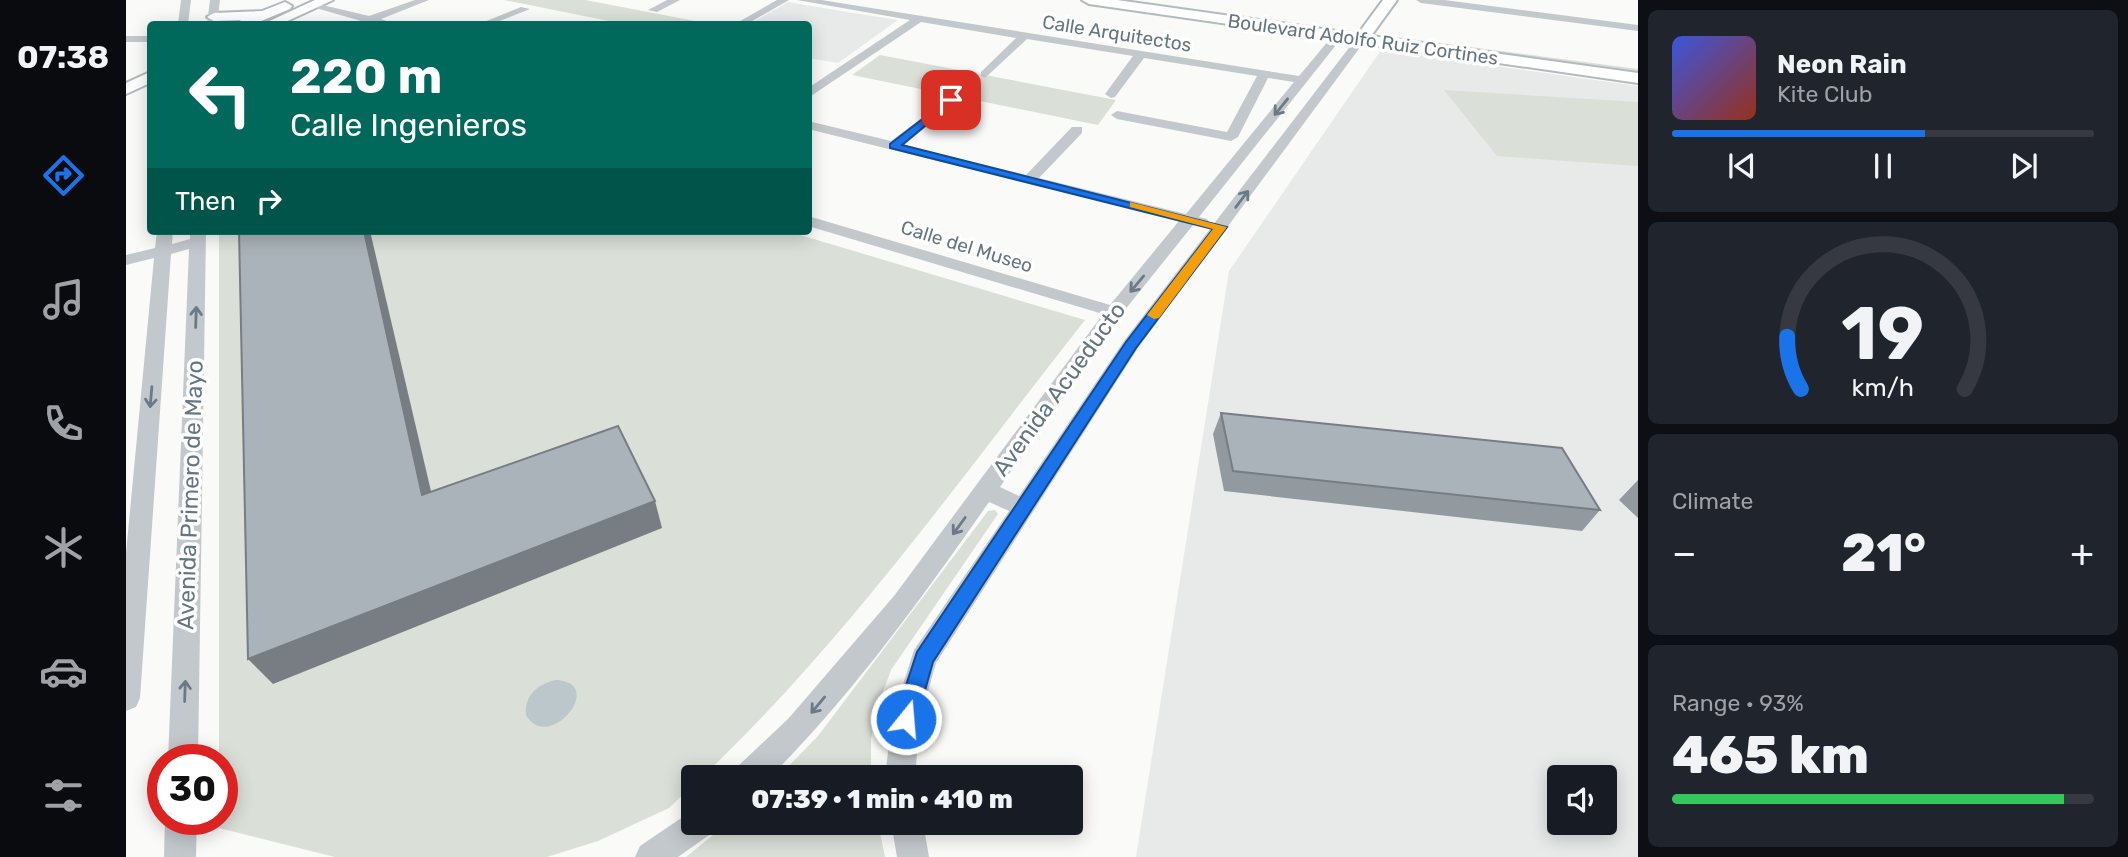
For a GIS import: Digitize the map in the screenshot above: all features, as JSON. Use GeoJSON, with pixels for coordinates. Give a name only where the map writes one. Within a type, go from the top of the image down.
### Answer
{"type":"FeatureCollection","features":[{"type":"Feature","properties":{"kind":"main road"},"geometry":{"type":"LineString","coordinates":[[267,20],[297,0]]}},
{"type":"Feature","properties":{"kind":"main road","name":"Boulevard Adolfo Ruiz Cortines"},"geometry":{"type":"LineString","coordinates":[[1089,0],[1638,66]]}},
{"type":"Feature","properties":{"kind":"main road","name":"Boulevard Adolfo Ruiz Cortines"},"geometry":{"type":"LineString","coordinates":[[1161,0],[1638,78]]}},
{"type":"Feature","properties":{"kind":"main road","name":"Avenida Acueducto"},"geometry":{"type":"LineString","coordinates":[[1353,30],[1390,0]]}},
{"type":"Feature","properties":{"kind":"main road"},"geometry":{"type":"LineString","coordinates":[[213,21],[267,20],[320,3]]}},
{"type":"Feature","properties":{"kind":"main road"},"geometry":{"type":"LineString","coordinates":[[126,75],[147,65]]}},
{"type":"Feature","properties":{"kind":"main road"},"geometry":{"type":"LineString","coordinates":[[126,89],[147,78]]}},
{"type":"Feature","properties":{"kind":"street"},"geometry":{"type":"LineString","coordinates":[[183,21],[186,0]]}},
{"type":"Feature","properties":{"kind":"street"},"geometry":{"type":"LineString","coordinates":[[213,21],[215,0]]}},
{"type":"Feature","properties":{"kind":"street"},"geometry":{"type":"LineString","coordinates":[[368,20],[424,0]]}},
{"type":"Feature","properties":{"kind":"street"},"geometry":{"type":"LineString","coordinates":[[653,10],[675,0]]}},
{"type":"Feature","properties":{"kind":"street"},"geometry":{"type":"LineString","coordinates":[[746,21],[784,0]]}},
{"type":"Feature","properties":{"kind":"street","name":"Calle Arquitectos"},"geometry":{"type":"LineString","coordinates":[[802,0],[1302,80]]}},
{"type":"Feature","properties":{"kind":"street"},"geometry":{"type":"LineString","coordinates":[[1421,0],[1638,29]]}},
{"type":"Feature","properties":{"kind":"street"},"geometry":{"type":"LineString","coordinates":[[320,3],[374,21]]}},
{"type":"Feature","properties":{"kind":"street"},"geometry":{"type":"LineString","coordinates":[[492,21],[525,9]]}},
{"type":"Feature","properties":{"kind":"street"},"geometry":{"type":"LineString","coordinates":[[812,91],[919,19]]}},
{"type":"Feature","properties":{"kind":"street","name":"Avenida Acueducto"},"geometry":{"type":"LineString","coordinates":[[760,765],[798,729],[903,604],[1114,312],[1302,80],[1353,30]]}},
{"type":"Feature","properties":{"kind":"street","name":"Avenida Acueducto"},"geometry":{"type":"LineString","coordinates":[[901,765],[906,719],[924,659],[1131,345],[1221,227],[1353,30]]}},
{"type":"Feature","properties":{"kind":"street"},"geometry":{"type":"LineString","coordinates":[[985,74],[1024,36]]}},
{"type":"Feature","properties":{"kind":"street"},"geometry":{"type":"LineString","coordinates":[[126,39],[147,39]]}},
{"type":"Feature","properties":{"kind":"street"},"geometry":{"type":"LineString","coordinates":[[1111,94],[1141,54]]}},
{"type":"Feature","properties":{"kind":"street"},"geometry":{"type":"LineString","coordinates":[[1117,115],[1231,137],[1264,74]]}},
{"type":"Feature","properties":{"kind":"street"},"geometry":{"type":"LineString","coordinates":[[894,146],[951,100]]}},
{"type":"Feature","properties":{"kind":"street"},"geometry":{"type":"LineString","coordinates":[[812,126],[1221,227]]}},
{"type":"Feature","properties":{"kind":"street"},"geometry":{"type":"LineString","coordinates":[[1030,179],[1077,130]]}},
{"type":"Feature","properties":{"kind":"street","name":"Calle del Museo"},"geometry":{"type":"LineString","coordinates":[[812,222],[1114,312]]}},
{"type":"Feature","properties":{"kind":"street"},"geometry":{"type":"LineString","coordinates":[[126,260],[164,241],[198,237]]}},
{"type":"Feature","properties":{"kind":"street","name":"Avenida Primero de Mayo"},"geometry":{"type":"LineString","coordinates":[[183,744],[198,237]]}},
{"type":"Feature","properties":{"kind":"street","name":"Avenida Primero de Mayo"},"geometry":{"type":"LineString","coordinates":[[126,698],[164,241]]}},
{"type":"Feature","properties":{"kind":"street"},"geometry":{"type":"LineString","coordinates":[[1098,334],[1131,345]]}},
{"type":"Feature","properties":{"kind":"street"},"geometry":{"type":"LineString","coordinates":[[985,490],[1025,509]]}},
{"type":"Feature","properties":{"kind":"street"},"geometry":{"type":"LineString","coordinates":[[180,857],[181,835]]}},
{"type":"Feature","properties":{"kind":"street"},"geometry":{"type":"LineString","coordinates":[[651,857],[682,835]]}},
{"type":"Feature","properties":{"kind":"street"},"geometry":{"type":"LineString","coordinates":[[909,835],[913,857]]}},
{"type":"Feature","properties":{"kind":"shaded area"},"geometry":{"type":"Polygon","coordinates":[[[504,0],[585,0],[695,21],[609,21],[504,0]]]}},
{"type":"Feature","properties":{"kind":"shaded area"},"geometry":{"type":"Polygon","coordinates":[[[788,2],[898,20],[838,63],[812,59],[812,21],[755,21],[788,2]]]}},
{"type":"Feature","properties":{"kind":"shaded area"},"geometry":{"type":"Polygon","coordinates":[[[1387,36],[1638,69],[1638,76],[1384,41],[1387,36]]]}},
{"type":"Feature","properties":{"kind":"shaded area"},"geometry":{"type":"Polygon","coordinates":[[[1381,50],[1638,86],[1638,857],[1136,857],[1229,271],[1381,50]]]}},
{"type":"Feature","properties":{"kind":"shaded area"},"geometry":{"type":"Polygon","coordinates":[[[880,55],[1116,100],[1098,125],[852,75],[880,55]]]}},
{"type":"Feature","properties":{"kind":"shaded area"},"geometry":{"type":"Polygon","coordinates":[[[1444,90],[1638,102],[1638,166],[1497,156],[1444,90]]]}},
{"type":"Feature","properties":{"kind":"shaded area"},"geometry":{"type":"Polygon","coordinates":[[[219,235],[800,235],[1085,320],[901,556],[805,670],[714,765],[681,765],[681,796],[669,808],[598,841],[547,857],[335,857],[238,833],[238,744],[219,744],[219,235]]]}},
{"type":"Feature","properties":{"kind":"shaded area"},"geometry":{"type":"Polygon","coordinates":[[[995,510],[998,514],[891,670],[880,700],[871,739],[871,765],[790,765],[818,736],[988,511],[995,510]]]}},
{"type":"Feature","properties":{"kind":"shaded area"},"geometry":{"type":"Polygon","coordinates":[[[556,680],[571,684],[576,692],[575,703],[559,722],[547,726],[536,725],[526,715],[527,702],[533,692],[543,684],[556,680]]]}},
{"type":"Feature","properties":{"kind":"shaded area"},"geometry":{"type":"Polygon","coordinates":[[[713,835],[880,835],[885,857],[686,857],[713,835]]]}},
{"type":"Feature","properties":{"kind":"building"},"geometry":{"type":"Polygon","coordinates":[[[239,235],[365,235],[422,495],[618,426],[655,501],[248,659],[239,235]]]}},
{"type":"Feature","properties":{"kind":"building"},"geometry":{"type":"Polygon","coordinates":[[[1221,413],[1562,448],[1600,510],[1233,471],[1221,413]]]}},
{"type":"Feature","properties":{"kind":"slow traffic"},"geometry":{"type":"LineString","coordinates":[[1134,205],[1221,227],[1154,315]]}},
{"type":"Feature","properties":{"kind":"route"},"geometry":{"type":"LineString","coordinates":[[906,719],[924,659],[1131,345],[1221,227],[894,146],[951,100]]}}]}
